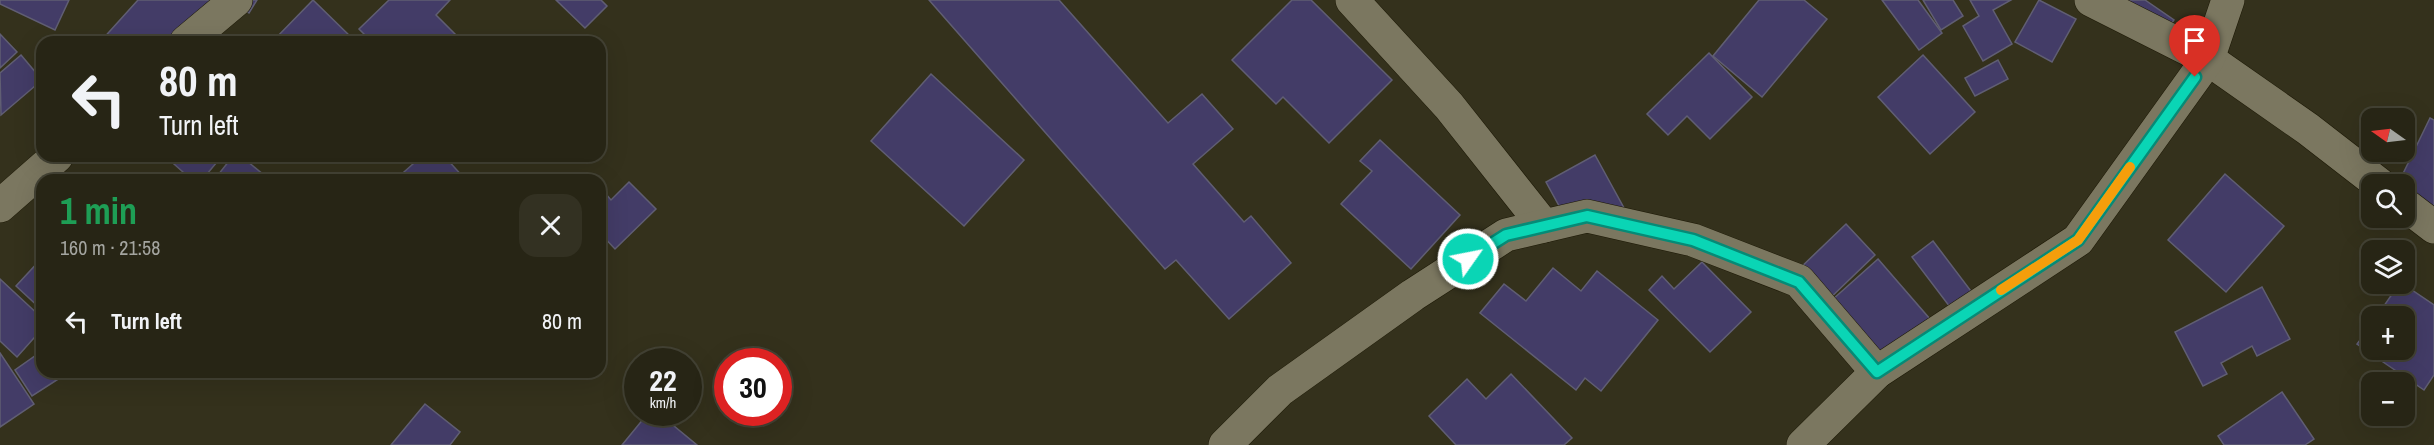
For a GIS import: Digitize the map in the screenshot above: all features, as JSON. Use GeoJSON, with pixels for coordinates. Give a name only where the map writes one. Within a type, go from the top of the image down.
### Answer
{"type":"FeatureCollection","features":[{"type":"Feature","properties":{"kind":"street"},"geometry":{"type":"LineString","coordinates":[[193,36],[236,0]]}},
{"type":"Feature","properties":{"kind":"street"},"geometry":{"type":"LineString","coordinates":[[1352,0],[1449,106],[1544,226]]}},
{"type":"Feature","properties":{"kind":"street"},"geometry":{"type":"LineString","coordinates":[[2091,0],[2208,59],[2308,129],[2366,174]]}},
{"type":"Feature","properties":{"kind":"street"},"geometry":{"type":"LineString","coordinates":[[1803,445],[1877,372],[2078,240],[2208,59],[2228,0]]}},
{"type":"Feature","properties":{"kind":"street"},"geometry":{"type":"LineString","coordinates":[[36,174],[50,162]]}},
{"type":"Feature","properties":{"kind":"street"},"geometry":{"type":"LineString","coordinates":[[0,206],[36,174]]}},
{"type":"Feature","properties":{"kind":"street"},"geometry":{"type":"LineString","coordinates":[[2415,212],[2434,227]]}},
{"type":"Feature","properties":{"kind":"street"},"geometry":{"type":"LineString","coordinates":[[1225,445],[1280,390],[1413,295],[1506,235],[1587,216],[1693,240],[1799,282],[1877,372]]}},
{"type":"Feature","properties":{"kind":"building"},"geometry":{"type":"Polygon","coordinates":[[[0,0],[69,0],[55,30],[0,4],[0,0]]]}},
{"type":"Feature","properties":{"kind":"building"},"geometry":{"type":"Polygon","coordinates":[[[138,0],[224,0],[198,36],[105,36],[138,0]]]}},
{"type":"Feature","properties":{"kind":"building"},"geometry":{"type":"Polygon","coordinates":[[[229,0],[257,0],[249,13],[229,0]]]}},
{"type":"Feature","properties":{"kind":"building"},"geometry":{"type":"Polygon","coordinates":[[[313,0],[350,36],[278,36],[313,0]]]}},
{"type":"Feature","properties":{"kind":"building"},"geometry":{"type":"Polygon","coordinates":[[[389,0],[450,0],[436,15],[457,36],[366,36],[359,29],[389,0]]]}},
{"type":"Feature","properties":{"kind":"building"},"geometry":{"type":"Polygon","coordinates":[[[556,0],[601,0],[607,6],[585,28],[556,0]]]}},
{"type":"Feature","properties":{"kind":"building"},"geometry":{"type":"Polygon","coordinates":[[[929,0],[1059,0],[1168,123],[1202,94],[1233,129],[1193,164],[1244,222],[1251,216],[1291,263],[1229,319],[1176,260],[1165,269],[929,0]]]}},
{"type":"Feature","properties":{"kind":"building"},"geometry":{"type":"Polygon","coordinates":[[[1292,0],[1311,0],[1392,80],[1329,143],[1283,97],[1276,104],[1232,60],[1292,0]]]}},
{"type":"Feature","properties":{"kind":"building"},"geometry":{"type":"Polygon","coordinates":[[[1759,0],[1804,0],[1827,19],[1762,97],[1713,56],[1759,0]]]}},
{"type":"Feature","properties":{"kind":"building"},"geometry":{"type":"Polygon","coordinates":[[[1882,0],[1918,0],[1942,33],[1919,50],[1882,0]]]}},
{"type":"Feature","properties":{"kind":"building"},"geometry":{"type":"Polygon","coordinates":[[[1923,0],[1953,0],[1963,16],[1941,30],[1923,0]]]}},
{"type":"Feature","properties":{"kind":"building"},"geometry":{"type":"Polygon","coordinates":[[[1970,0],[2011,0],[1993,10],[2012,44],[1983,61],[1963,26],[1979,16],[1970,0]]]}},
{"type":"Feature","properties":{"kind":"building"},"geometry":{"type":"Polygon","coordinates":[[[2039,0],[2076,19],[2052,62],[2015,42],[2039,0]]]}},
{"type":"Feature","properties":{"kind":"building"},"geometry":{"type":"Polygon","coordinates":[[[2099,0],[2145,0],[2174,20],[2159,41],[2099,0]]]}},
{"type":"Feature","properties":{"kind":"building"},"geometry":{"type":"Polygon","coordinates":[[[0,34],[17,52],[0,68],[0,34]]]}},
{"type":"Feature","properties":{"kind":"building"},"geometry":{"type":"Polygon","coordinates":[[[1709,53],[1752,97],[1710,139],[1687,116],[1668,135],[1647,114],[1709,53]]]}},
{"type":"Feature","properties":{"kind":"building"},"geometry":{"type":"Polygon","coordinates":[[[21,55],[36,73],[36,85],[1,115],[0,73],[21,55]]]}},
{"type":"Feature","properties":{"kind":"building"},"geometry":{"type":"Polygon","coordinates":[[[1923,55],[1975,112],[1930,154],[1878,97],[1923,55]]]}},
{"type":"Feature","properties":{"kind":"building"},"geometry":{"type":"Polygon","coordinates":[[[1998,60],[2008,79],[1975,96],[1965,78],[1998,60]]]}},
{"type":"Feature","properties":{"kind":"building"},"geometry":{"type":"Polygon","coordinates":[[[931,74],[1024,160],[964,226],[871,141],[931,74]]]}},
{"type":"Feature","properties":{"kind":"building"},"geometry":{"type":"Polygon","coordinates":[[[2430,118],[2434,120],[2434,211],[2415,202],[2415,174],[2403,174],[2409,162],[2415,162],[2415,149],[2430,118]]]}},
{"type":"Feature","properties":{"kind":"building"},"geometry":{"type":"Polygon","coordinates":[[[1380,140],[1460,215],[1411,269],[1341,204],[1372,171],[1360,161],[1380,140]]]}},
{"type":"Feature","properties":{"kind":"building"},"geometry":{"type":"Polygon","coordinates":[[[1595,155],[1624,208],[1575,235],[1546,182],[1595,155]]]}},
{"type":"Feature","properties":{"kind":"building"},"geometry":{"type":"Polygon","coordinates":[[[172,162],[217,162],[207,174],[185,174],[172,162]]]}},
{"type":"Feature","properties":{"kind":"building"},"geometry":{"type":"Polygon","coordinates":[[[228,162],[248,162],[263,174],[219,174],[228,162]]]}},
{"type":"Feature","properties":{"kind":"building"},"geometry":{"type":"Polygon","coordinates":[[[415,162],[450,162],[460,174],[402,174],[415,162]]]}},
{"type":"Feature","properties":{"kind":"building"},"geometry":{"type":"Polygon","coordinates":[[[2225,174],[2284,226],[2226,292],[2168,240],[2225,174]]]}},
{"type":"Feature","properties":{"kind":"building"},"geometry":{"type":"Polygon","coordinates":[[[629,182],[656,209],[615,249],[606,239],[606,194],[611,200],[629,182]]]}},
{"type":"Feature","properties":{"kind":"building"},"geometry":{"type":"Polygon","coordinates":[[[1846,224],[1875,255],[1825,303],[1796,272],[1846,224]]]}},
{"type":"Feature","properties":{"kind":"building"},"geometry":{"type":"Polygon","coordinates":[[[1933,241],[1977,299],[1956,315],[1912,257],[1933,241]]]}},
{"type":"Feature","properties":{"kind":"building"},"geometry":{"type":"Polygon","coordinates":[[[1878,259],[1930,319],[1884,360],[1832,300],[1878,259]]]}},
{"type":"Feature","properties":{"kind":"building"},"geometry":{"type":"Polygon","coordinates":[[[1702,262],[1751,312],[1710,352],[1649,290],[1662,276],[1674,289],[1702,262]]]}},
{"type":"Feature","properties":{"kind":"building"},"geometry":{"type":"Polygon","coordinates":[[[36,264],[36,304],[16,286],[36,264]]]}},
{"type":"Feature","properties":{"kind":"building"},"geometry":{"type":"Polygon","coordinates":[[[1553,268],[1581,291],[1597,271],[1658,320],[1601,391],[1585,378],[1576,390],[1480,313],[1504,284],[1526,301],[1553,268]]]}},
{"type":"Feature","properties":{"kind":"building"},"geometry":{"type":"Polygon","coordinates":[[[0,279],[36,312],[36,336],[17,357],[0,341],[0,279]]]}},
{"type":"Feature","properties":{"kind":"building"},"geometry":{"type":"Polygon","coordinates":[[[2262,287],[2290,339],[2257,356],[2252,346],[2221,363],[2227,374],[2203,386],[2175,332],[2262,287]]]}},
{"type":"Feature","properties":{"kind":"building"},"geometry":{"type":"Polygon","coordinates":[[[2415,292],[2434,305],[2434,375],[2424,390],[2415,384],[2415,372],[2398,372],[2380,360],[2415,360],[2415,306],[2384,306],[2392,294],[2415,294],[2415,292]]]}},
{"type":"Feature","properties":{"kind":"building"},"geometry":{"type":"Polygon","coordinates":[[[0,353],[34,404],[0,427],[0,353]]]}},
{"type":"Feature","properties":{"kind":"building"},"geometry":{"type":"Polygon","coordinates":[[[36,355],[36,378],[60,378],[32,396],[15,370],[36,355]]]}},
{"type":"Feature","properties":{"kind":"building"},"geometry":{"type":"Polygon","coordinates":[[[1511,374],[1572,438],[1564,445],[1456,445],[1429,416],[1467,379],[1486,399],[1511,374]]]}},
{"type":"Feature","properties":{"kind":"building"},"geometry":{"type":"Polygon","coordinates":[[[2282,392],[2314,439],[2305,445],[2224,445],[2218,436],[2282,392]]]}},
{"type":"Feature","properties":{"kind":"building"},"geometry":{"type":"Polygon","coordinates":[[[425,404],[460,432],[450,445],[391,445],[425,404]]]}},
{"type":"Feature","properties":{"kind":"building"},"geometry":{"type":"Polygon","coordinates":[[[638,426],[674,426],[697,445],[622,445],[638,426]]]}},
{"type":"Feature","properties":{"kind":"slow traffic"},"geometry":{"type":"LineString","coordinates":[[2001,290],[2078,240],[2130,167]]}},
{"type":"Feature","properties":{"kind":"route"},"geometry":{"type":"LineString","coordinates":[[1468,259],[1506,235],[1587,216],[1693,240],[1799,282],[1877,372],[2078,240],[2195,77]]}}]}
